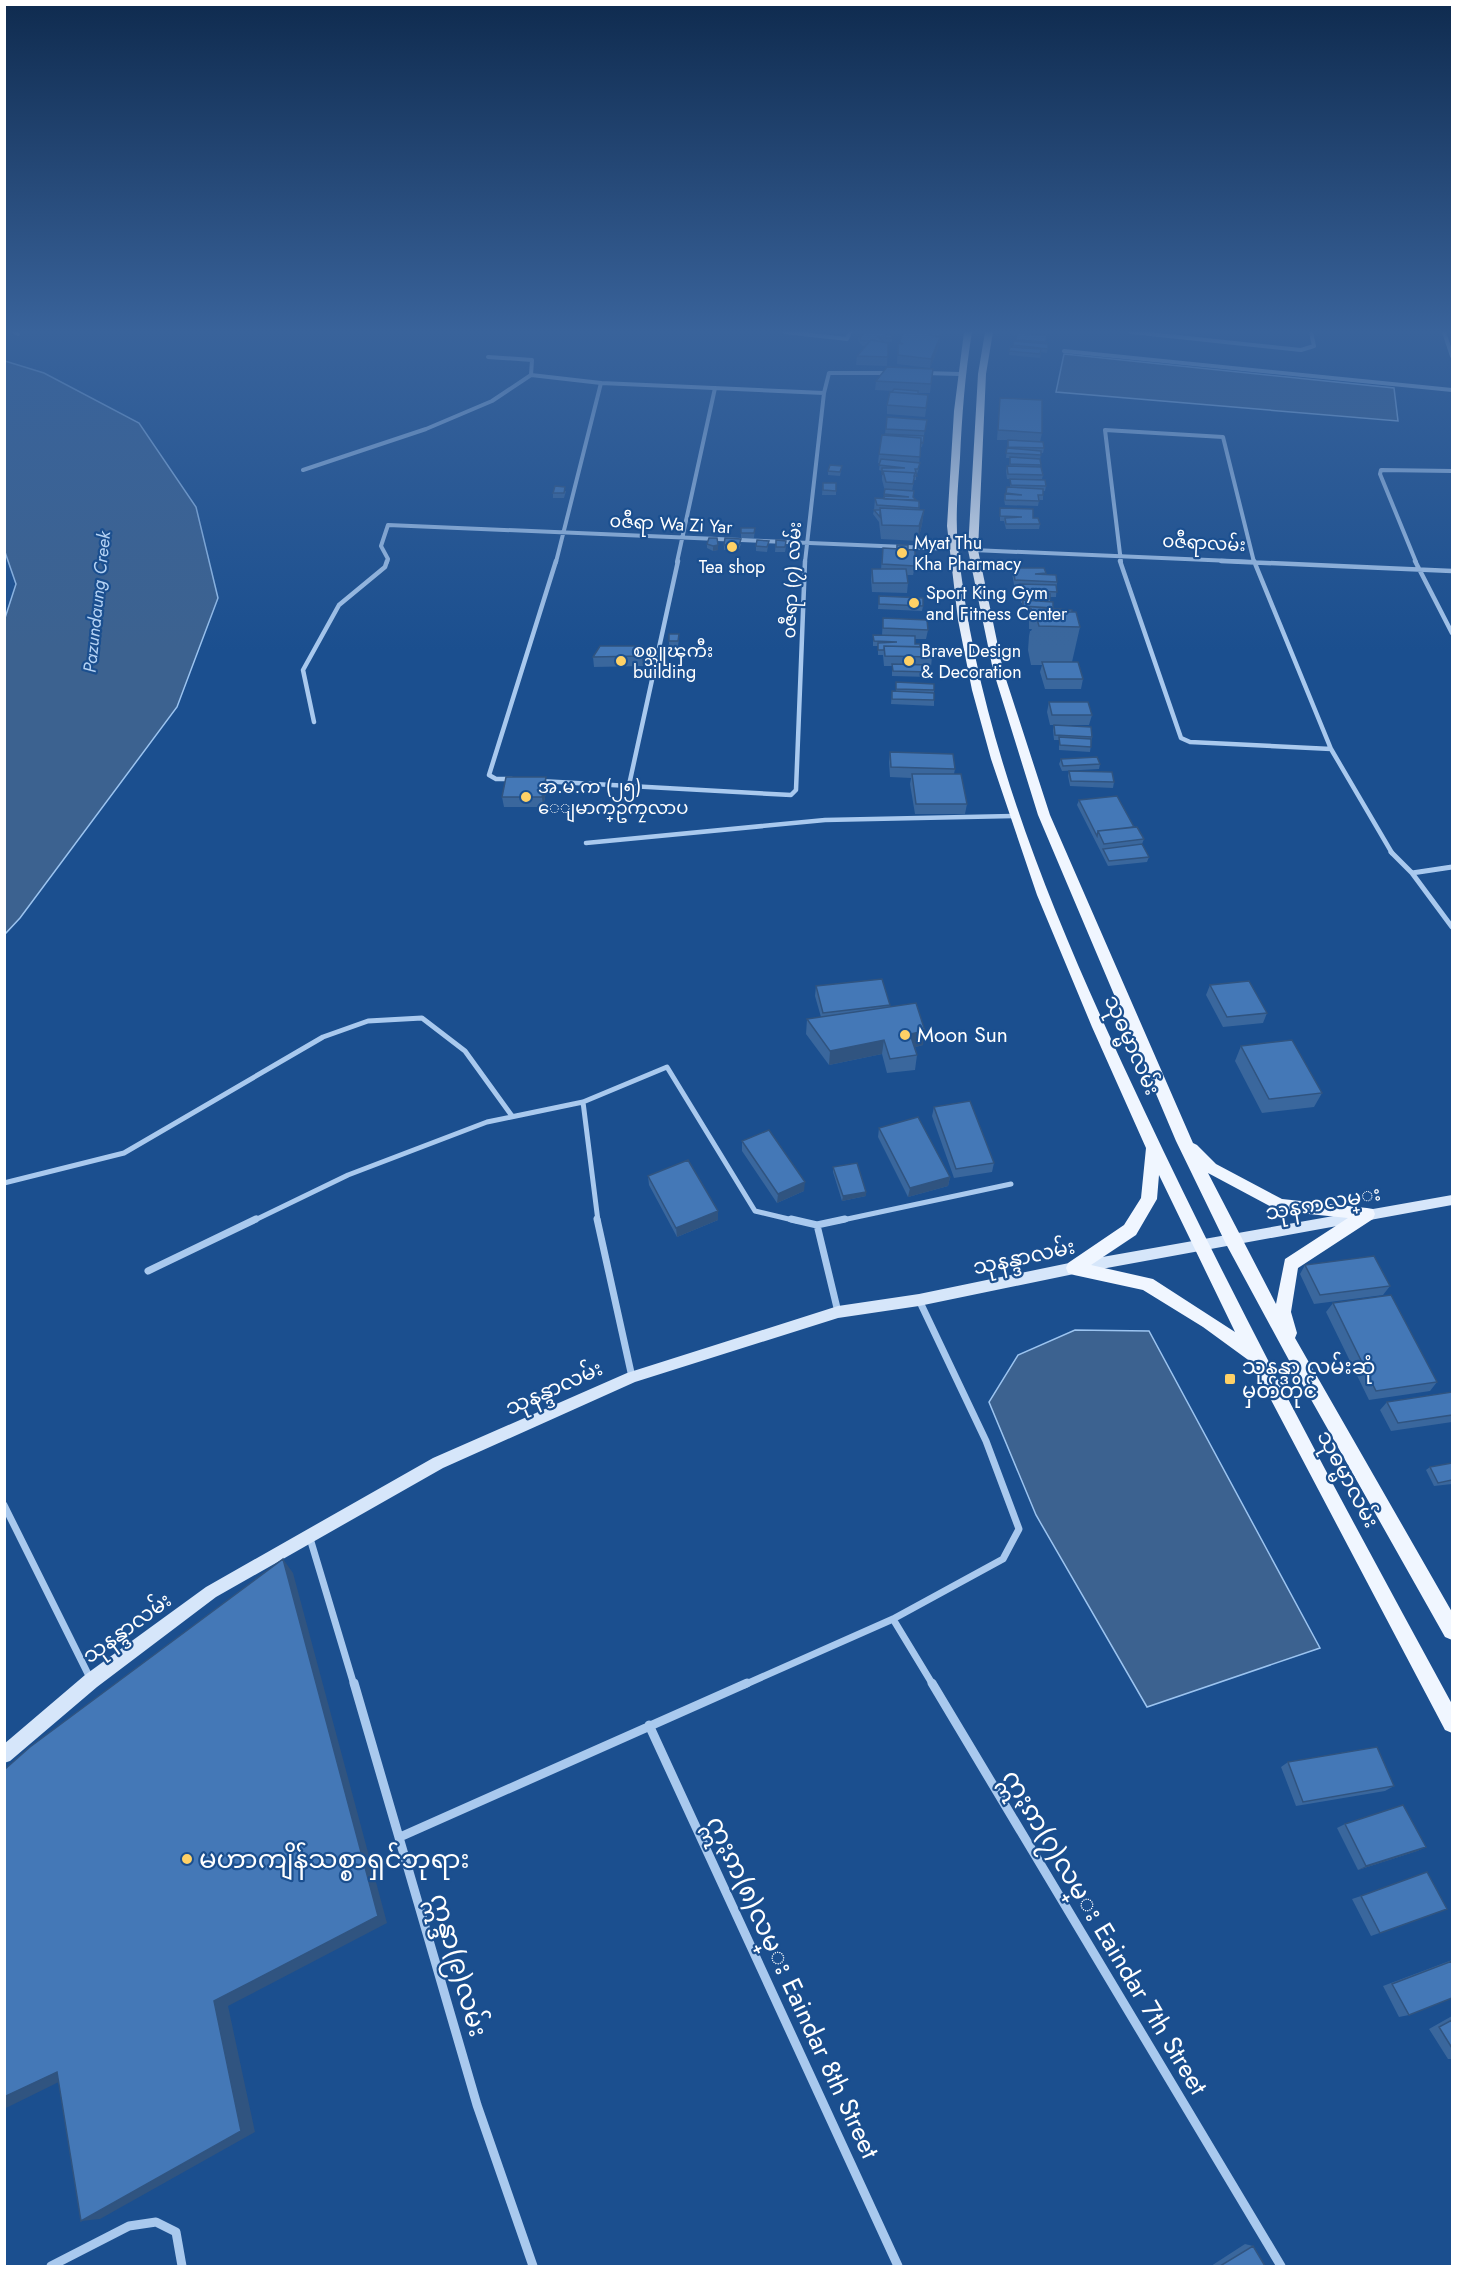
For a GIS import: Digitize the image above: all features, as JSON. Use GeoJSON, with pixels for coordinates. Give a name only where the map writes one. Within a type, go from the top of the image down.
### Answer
{"type":"FeatureCollection","features":[{"type":"Feature","properties":{"kind":"main road","name":"သုဓမ္မာလမ်း"},"geometry":{"type":"LineString","coordinates":[[956,438],[951,511],[953,549],[971,663],[1013,816],[1077,976],[1200,1245],[1258,1359],[1452,1723]]}},
{"type":"Feature","properties":{"kind":"main road","name":"သုဓမ္မာလမ်း"},"geometry":{"type":"LineString","coordinates":[[979,438],[973,550],[998,670],[1041,804],[1184,1141],[1232,1239],[1297,1359],[1452,1630]]}},
{"type":"Feature","properties":{"kind":"main road","name":"ဝဇီရာလမ်း"},"geometry":{"type":"LineString","coordinates":[[953,549],[973,550]]}},
{"type":"Feature","properties":{"kind":"main road"},"geometry":{"type":"LineString","coordinates":[[1184,1141],[1211,1168],[1279,1205],[1367,1214]]}},
{"type":"Feature","properties":{"kind":"main road"},"geometry":{"type":"LineString","coordinates":[[1074,1268],[1130,1230],[1149,1198],[1154,1148]]}},
{"type":"Feature","properties":{"kind":"main road","name":"သုနၵာလမ္း"},"geometry":{"type":"LineString","coordinates":[[1200,1245],[1367,1214],[1452,1201]]}},
{"type":"Feature","properties":{"kind":"main road"},"geometry":{"type":"LineString","coordinates":[[1297,1359],[1283,1312],[1291,1264],[1367,1214]]}},
{"type":"Feature","properties":{"kind":"main road","name":"သုနန္ဒာလမ်း"},"geometry":{"type":"LineString","coordinates":[[4,1755],[91,1681],[212,1592],[309,1534],[438,1463],[632,1377],[838,1312],[919,1300],[1200,1245]]}},
{"type":"Feature","properties":{"kind":"main road"},"geometry":{"type":"LineString","coordinates":[[1074,1268],[1147,1284],[1209,1322],[1258,1359]]}},
{"type":"Feature","properties":{"kind":"street"},"geometry":{"type":"LineString","coordinates":[[303,470],[399,438]]}},
{"type":"Feature","properties":{"kind":"street"},"geometry":{"type":"LineString","coordinates":[[518,780],[496,779],[489,775],[565,532],[588,438]]}},
{"type":"Feature","properties":{"kind":"street"},"geometry":{"type":"LineString","coordinates":[[529,780],[629,785],[704,438]]}},
{"type":"Feature","properties":{"kind":"street","name":"၀ဇီရာ (၇) လမ်း"},"geometry":{"type":"LineString","coordinates":[[629,785],[791,795],[796,790],[806,543],[819,438]]}},
{"type":"Feature","properties":{"kind":"street"},"geometry":{"type":"LineString","coordinates":[[1106,438],[1118,555],[1181,738],[1331,749]]}},
{"type":"Feature","properties":{"kind":"street"},"geometry":{"type":"LineString","coordinates":[[1223,438],[1254,562],[1331,749],[1388,849],[1412,873],[1452,927]]}},
{"type":"Feature","properties":{"kind":"street"},"geometry":{"type":"LineString","coordinates":[[1452,471],[1381,470],[1380,474],[1419,570],[1452,633]]}},
{"type":"Feature","properties":{"kind":"street","name":"၀ဇီရာ Wa Zi Yar"},"geometry":{"type":"LineString","coordinates":[[314,722],[303,670],[339,605],[385,567],[388,560],[381,546],[388,525],[953,549]]}},
{"type":"Feature","properties":{"kind":"street","name":"ဝဇီရာလမ်း"},"geometry":{"type":"LineString","coordinates":[[973,550],[1452,571]]}},
{"type":"Feature","properties":{"kind":"street"},"geometry":{"type":"LineString","coordinates":[[586,843],[740,826],[825,820],[1013,816]]}},
{"type":"Feature","properties":{"kind":"street"},"geometry":{"type":"LineString","coordinates":[[1412,873],[1452,867]]}},
{"type":"Feature","properties":{"kind":"street"},"geometry":{"type":"LineString","coordinates":[[4,1183],[123,1152],[323,1037],[368,1021],[422,1018],[465,1051],[512,1116]]}},
{"type":"Feature","properties":{"kind":"street"},"geometry":{"type":"LineString","coordinates":[[148,1271],[348,1174],[487,1122],[583,1102],[667,1068],[755,1211],[817,1225],[1011,1184]]}},
{"type":"Feature","properties":{"kind":"street"},"geometry":{"type":"LineString","coordinates":[[583,1102],[595,1208],[632,1377]]}},
{"type":"Feature","properties":{"kind":"street"},"geometry":{"type":"LineString","coordinates":[[817,1225],[838,1312]]}},
{"type":"Feature","properties":{"kind":"street"},"geometry":{"type":"LineString","coordinates":[[400,1837],[649,1725],[894,1619],[1004,1559],[1018,1529],[1005,1483],[972,1404],[919,1300]]}},
{"type":"Feature","properties":{"kind":"street"},"geometry":{"type":"LineString","coordinates":[[4,1504],[91,1681]]}},
{"type":"Feature","properties":{"kind":"street","name":"ဣန္ဒာ(၉)လမ်း"},"geometry":{"type":"LineString","coordinates":[[309,1534],[477,2105],[534,2266]]}},
{"type":"Feature","properties":{"kind":"street","name":"ဣႏၵာ(၇)လမ္း Eaindar 7th Street"},"geometry":{"type":"LineString","coordinates":[[894,1619],[1281,2266]]}},
{"type":"Feature","properties":{"kind":"street","name":"ဣႏၵာ(၈)လမ္း Eaindar 8th Street"},"geometry":{"type":"LineString","coordinates":[[649,1725],[898,2266]]}},
{"type":"Feature","properties":{"kind":"street"},"geometry":{"type":"LineString","coordinates":[[51,2266],[129,2226],[156,2222],[176,2232],[182,2266]]}},
{"type":"Feature","properties":{"kind":"water","name":"Pazundaung Creek"},"geometry":{"type":"Polygon","coordinates":[[[5,438],[149,438],[196,507],[218,598],[177,707],[20,918],[5,934],[4,621],[16,584],[5,552],[5,438]]]}},
{"type":"Feature","properties":{"kind":"water"},"geometry":{"type":"Polygon","coordinates":[[[1075,1330],[1149,1331],[1320,1648],[1147,1707],[1036,1515],[989,1402],[1018,1355],[1075,1330]]]}},
{"type":"Feature","properties":{"kind":"building"},"geometry":{"type":"Polygon","coordinates":[[[882,438],[921,438],[920,457],[879,454],[882,438]]]}},
{"type":"Feature","properties":{"kind":"building"},"geometry":{"type":"Polygon","coordinates":[[[1008,440],[1043,442],[1044,448],[1008,447],[1008,440]]]}},
{"type":"Feature","properties":{"kind":"building"},"geometry":{"type":"Polygon","coordinates":[[[1007,448],[1041,451],[1041,455],[1006,453],[1007,448]]]}},
{"type":"Feature","properties":{"kind":"building"},"geometry":{"type":"Polygon","coordinates":[[[1010,457],[1040,459],[1041,465],[1010,464],[1010,457]]]}},
{"type":"Feature","properties":{"kind":"building"},"geometry":{"type":"Polygon","coordinates":[[[881,459],[920,463],[918,469],[915,469],[917,476],[914,476],[915,473],[883,471],[882,475],[882,468],[905,468],[879,465],[881,459]]]}},
{"type":"Feature","properties":{"kind":"building"},"geometry":{"type":"Polygon","coordinates":[[[830,465],[842,466],[840,472],[828,471],[830,465]]]}},
{"type":"Feature","properties":{"kind":"building"},"geometry":{"type":"Polygon","coordinates":[[[1007,466],[1041,467],[1043,475],[1008,474],[1007,466]]]}},
{"type":"Feature","properties":{"kind":"building"},"geometry":{"type":"Polygon","coordinates":[[[883,471],[915,473],[913,484],[886,482],[883,471]]]}},
{"type":"Feature","properties":{"kind":"building"},"geometry":{"type":"Polygon","coordinates":[[[1010,479],[1045,480],[1046,486],[1011,485],[1010,479]]]}},
{"type":"Feature","properties":{"kind":"building"},"geometry":{"type":"Polygon","coordinates":[[[823,483],[836,483],[836,491],[823,490],[823,483]]]}},
{"type":"Feature","properties":{"kind":"building"},"geometry":{"type":"Polygon","coordinates":[[[555,486],[565,487],[564,493],[553,493],[555,486]]]}},
{"type":"Feature","properties":{"kind":"building"},"geometry":{"type":"Polygon","coordinates":[[[1007,487],[1043,489],[1043,495],[1038,495],[1039,501],[1005,500],[1005,494],[1022,495],[1006,493],[1007,487]]]}},
{"type":"Feature","properties":{"kind":"building"},"geometry":{"type":"Polygon","coordinates":[[[885,489],[914,491],[913,497],[916,500],[884,499],[884,496],[909,497],[884,494],[885,489]]]}},
{"type":"Feature","properties":{"kind":"building"},"geometry":{"type":"Polygon","coordinates":[[[875,498],[919,501],[919,508],[877,505],[875,498]]]}},
{"type":"Feature","properties":{"kind":"building"},"geometry":{"type":"Polygon","coordinates":[[[880,508],[924,510],[919,526],[882,525],[880,508]]]}},
{"type":"Feature","properties":{"kind":"building"},"geometry":{"type":"Polygon","coordinates":[[[1000,508],[1033,509],[1033,518],[1038,518],[1040,524],[1006,524],[1005,518],[1022,517],[1000,516],[1000,508]]]}},
{"type":"Feature","properties":{"kind":"building"},"geometry":{"type":"Polygon","coordinates":[[[741,528],[755,528],[754,533],[741,533],[741,528]]]}},
{"type":"Feature","properties":{"kind":"building"},"geometry":{"type":"Polygon","coordinates":[[[709,538],[717,538],[718,545],[707,544],[709,538]]]}},
{"type":"Feature","properties":{"kind":"building"},"geometry":{"type":"Polygon","coordinates":[[[725,538],[741,539],[739,545],[724,545],[725,538]]]}},
{"type":"Feature","properties":{"kind":"building"},"geometry":{"type":"Polygon","coordinates":[[[757,540],[769,541],[767,547],[756,546],[757,540]]]}},
{"type":"Feature","properties":{"kind":"building"},"geometry":{"type":"Polygon","coordinates":[[[776,540],[786,541],[785,547],[776,547],[776,540]]]}},
{"type":"Feature","properties":{"kind":"building"},"geometry":{"type":"Polygon","coordinates":[[[897,545],[908,545],[908,550],[897,549],[897,545]]]}},
{"type":"Feature","properties":{"kind":"building"},"geometry":{"type":"Polygon","coordinates":[[[883,548],[915,550],[915,566],[882,564],[883,548]]]}},
{"type":"Feature","properties":{"kind":"building"},"geometry":{"type":"Polygon","coordinates":[[[1013,568],[1044,568],[1046,573],[1035,574],[1056,575],[1057,582],[1015,580],[1013,568]]]}},
{"type":"Feature","properties":{"kind":"building"},"geometry":{"type":"Polygon","coordinates":[[[872,569],[906,569],[908,583],[873,583],[872,569]]]}},
{"type":"Feature","properties":{"kind":"building"},"geometry":{"type":"Polygon","coordinates":[[[1020,584],[1056,585],[1057,592],[1020,590],[1020,584]]]}},
{"type":"Feature","properties":{"kind":"building"},"geometry":{"type":"Polygon","coordinates":[[[1021,593],[1050,594],[1050,599],[1022,598],[1021,593]]]}},
{"type":"Feature","properties":{"kind":"building"},"geometry":{"type":"Polygon","coordinates":[[[879,596],[923,598],[923,606],[879,604],[879,596]]]}},
{"type":"Feature","properties":{"kind":"building"},"geometry":{"type":"Polygon","coordinates":[[[1023,600],[1053,602],[1053,608],[1023,606],[1023,600]]]}},
{"type":"Feature","properties":{"kind":"building"},"geometry":{"type":"Polygon","coordinates":[[[1031,607],[1072,610],[1072,612],[1035,612],[1034,620],[1031,619],[1031,607]]]}},
{"type":"Feature","properties":{"kind":"building"},"geometry":{"type":"Polygon","coordinates":[[[1035,612],[1076,612],[1080,627],[1039,626],[1035,612]]]}},
{"type":"Feature","properties":{"kind":"building"},"geometry":{"type":"Polygon","coordinates":[[[883,618],[927,620],[928,630],[883,628],[883,618]]]}},
{"type":"Feature","properties":{"kind":"building"},"geometry":{"type":"Polygon","coordinates":[[[669,634],[679,634],[678,641],[669,641],[669,634]]]}},
{"type":"Feature","properties":{"kind":"building"},"geometry":{"type":"Polygon","coordinates":[[[873,635],[915,636],[915,644],[920,644],[920,647],[884,646],[884,650],[878,650],[878,643],[897,642],[874,641],[873,635]]]}},
{"type":"Feature","properties":{"kind":"building"},"geometry":{"type":"Polygon","coordinates":[[[600,646],[643,646],[642,656],[593,657],[600,646]]]}},
{"type":"Feature","properties":{"kind":"building"},"geometry":{"type":"Polygon","coordinates":[[[884,646],[932,647],[932,657],[885,656],[884,646]]]}},
{"type":"Feature","properties":{"kind":"building"},"geometry":{"type":"Polygon","coordinates":[[[1042,662],[1078,662],[1083,679],[1047,679],[1042,662]]]}},
{"type":"Feature","properties":{"kind":"building"},"geometry":{"type":"Polygon","coordinates":[[[892,664],[929,665],[929,672],[893,671],[892,664]]]}},
{"type":"Feature","properties":{"kind":"building"},"geometry":{"type":"Polygon","coordinates":[[[896,682],[934,684],[934,690],[896,689],[896,682]]]}},
{"type":"Feature","properties":{"kind":"building"},"geometry":{"type":"Polygon","coordinates":[[[892,691],[934,693],[934,700],[892,699],[892,691]]]}},
{"type":"Feature","properties":{"kind":"building"},"geometry":{"type":"Polygon","coordinates":[[[1049,702],[1088,702],[1092,715],[1052,715],[1049,702]]]}},
{"type":"Feature","properties":{"kind":"building"},"geometry":{"type":"Polygon","coordinates":[[[1054,725],[1091,727],[1092,737],[1055,735],[1054,725]]]}},
{"type":"Feature","properties":{"kind":"building"},"geometry":{"type":"Polygon","coordinates":[[[1059,737],[1091,739],[1091,747],[1060,745],[1059,737]]]}},
{"type":"Feature","properties":{"kind":"building"},"geometry":{"type":"Polygon","coordinates":[[[890,752],[953,754],[955,769],[891,767],[890,752]]]}},
{"type":"Feature","properties":{"kind":"building"},"geometry":{"type":"Polygon","coordinates":[[[1097,757],[1100,764],[1063,766],[1061,759],[1097,757]]]}},
{"type":"Feature","properties":{"kind":"building"},"geometry":{"type":"Polygon","coordinates":[[[1069,771],[1112,772],[1114,782],[1071,781],[1069,771]]]}},
{"type":"Feature","properties":{"kind":"building"},"geometry":{"type":"Polygon","coordinates":[[[912,774],[961,774],[967,804],[916,804],[912,774]]]}},
{"type":"Feature","properties":{"kind":"building"},"geometry":{"type":"Polygon","coordinates":[[[506,777],[546,777],[542,797],[502,797],[506,777]]]}},
{"type":"Feature","properties":{"kind":"building"},"geometry":{"type":"Polygon","coordinates":[[[1117,796],[1134,827],[1098,831],[1097,836],[1079,800],[1117,796]]]}},
{"type":"Feature","properties":{"kind":"building"},"geometry":{"type":"Polygon","coordinates":[[[1137,827],[1144,839],[1104,844],[1098,831],[1137,827]]]}},
{"type":"Feature","properties":{"kind":"building"},"geometry":{"type":"Polygon","coordinates":[[[1142,844],[1149,857],[1109,861],[1103,849],[1142,844]]]}},
{"type":"Feature","properties":{"kind":"building"},"geometry":{"type":"Polygon","coordinates":[[[882,979],[890,1005],[823,1013],[816,986],[882,979]]]}},
{"type":"Feature","properties":{"kind":"building"},"geometry":{"type":"Polygon","coordinates":[[[1249,981],[1267,1013],[1227,1017],[1210,985],[1249,981]]]}},
{"type":"Feature","properties":{"kind":"building"},"geometry":{"type":"Polygon","coordinates":[[[916,1003],[925,1031],[910,1034],[917,1055],[890,1059],[884,1040],[830,1051],[807,1019],[916,1003]]]}},
{"type":"Feature","properties":{"kind":"building"},"geometry":{"type":"Polygon","coordinates":[[[1292,1040],[1322,1093],[1269,1099],[1241,1046],[1292,1040]]]}},
{"type":"Feature","properties":{"kind":"building"},"geometry":{"type":"Polygon","coordinates":[[[970,1101],[994,1163],[956,1169],[934,1107],[970,1101]]]}},
{"type":"Feature","properties":{"kind":"building"},"geometry":{"type":"Polygon","coordinates":[[[918,1117],[950,1177],[910,1188],[879,1128],[918,1117]]]}},
{"type":"Feature","properties":{"kind":"building"},"geometry":{"type":"Polygon","coordinates":[[[769,1130],[805,1182],[778,1194],[742,1141],[769,1130]]]}},
{"type":"Feature","properties":{"kind":"building"},"geometry":{"type":"Polygon","coordinates":[[[688,1160],[718,1211],[676,1228],[648,1176],[688,1160]]]}},
{"type":"Feature","properties":{"kind":"building"},"geometry":{"type":"Polygon","coordinates":[[[857,1163],[866,1192],[843,1196],[833,1167],[857,1163]]]}},
{"type":"Feature","properties":{"kind":"building"},"geometry":{"type":"Polygon","coordinates":[[[1374,1256],[1390,1286],[1320,1295],[1305,1265],[1374,1256]]]}},
{"type":"Feature","properties":{"kind":"building"},"geometry":{"type":"Polygon","coordinates":[[[1391,1295],[1437,1382],[1376,1391],[1333,1303],[1391,1295]]]}},
{"type":"Feature","properties":{"kind":"building"},"geometry":{"type":"Polygon","coordinates":[[[1452,1392],[1452,1415],[1398,1423],[1387,1402],[1452,1392]]]}},
{"type":"Feature","properties":{"kind":"building"},"geometry":{"type":"Polygon","coordinates":[[[1452,1463],[1452,1480],[1438,1483],[1430,1467],[1452,1463]]]}},
{"type":"Feature","properties":{"kind":"building","name":"မဟာကျိန်သစ္စာရှင်ဘုရား"},"geometry":{"type":"Polygon","coordinates":[[[283,1559],[378,1916],[214,2001],[241,2131],[81,2221],[57,2072],[4,2097],[4,1770],[30,1747],[283,1559]]]}},
{"type":"Feature","properties":{"kind":"building"},"geometry":{"type":"Polygon","coordinates":[[[1377,1747],[1394,1786],[1303,1802],[1288,1762],[1377,1747]]]}},
{"type":"Feature","properties":{"kind":"building"},"geometry":{"type":"Polygon","coordinates":[[[1403,1805],[1426,1847],[1366,1866],[1345,1824],[1403,1805]]]}},
{"type":"Feature","properties":{"kind":"building"},"geometry":{"type":"Polygon","coordinates":[[[1427,1872],[1447,1909],[1380,1933],[1361,1896],[1427,1872]]]}},
{"type":"Feature","properties":{"kind":"building"},"geometry":{"type":"Polygon","coordinates":[[[1452,1961],[1452,1998],[1409,2015],[1392,1984],[1452,1961]]]}},
{"type":"Feature","properties":{"kind":"building"},"geometry":{"type":"Polygon","coordinates":[[[1452,2020],[1452,2048],[1439,2027],[1452,2020]]]}},
{"type":"Feature","properties":{"kind":"building"},"geometry":{"type":"Polygon","coordinates":[[[1253,2246],[1265,2266],[1220,2266],[1253,2246]]]}},
{"type":"Feature","properties":{"kind":"place","name":"Tea shop"},"geometry":{"type":"Point","coordinates":[732,547]}},
{"type":"Feature","properties":{"kind":"place","name":"Myat Thu Kha Pharmacy"},"geometry":{"type":"Point","coordinates":[902,553]}},
{"type":"Feature","properties":{"kind":"place","name":"Sport King Gym and Fitness Center"},"geometry":{"type":"Point","coordinates":[914,603]}},
{"type":"Feature","properties":{"kind":"place","name":"စစ္သူၾကီး building"},"geometry":{"type":"Point","coordinates":[621,661]}},
{"type":"Feature","properties":{"kind":"place","name":"Brave Design & Decoration"},"geometry":{"type":"Point","coordinates":[909,661]}},
{"type":"Feature","properties":{"kind":"place","name":"အ.မ.က (၂၅) ေျမာက္ဥကၠလာပ"},"geometry":{"type":"Point","coordinates":[526,797]}},
{"type":"Feature","properties":{"kind":"place","name":"Moon Sun"},"geometry":{"type":"Point","coordinates":[905,1035]}},
{"type":"Feature","properties":{"kind":"place","name":"သုနန္ဒာ လမ်းဆုံ မှတ်တိုင်"},"geometry":{"type":"Point","coordinates":[1230,1379]}},
{"type":"Feature","properties":{"kind":"place","name":"မဟာကျိန်သစ္စာရှင်ဘုရား"},"geometry":{"type":"Point","coordinates":[187,1859]}}]}
